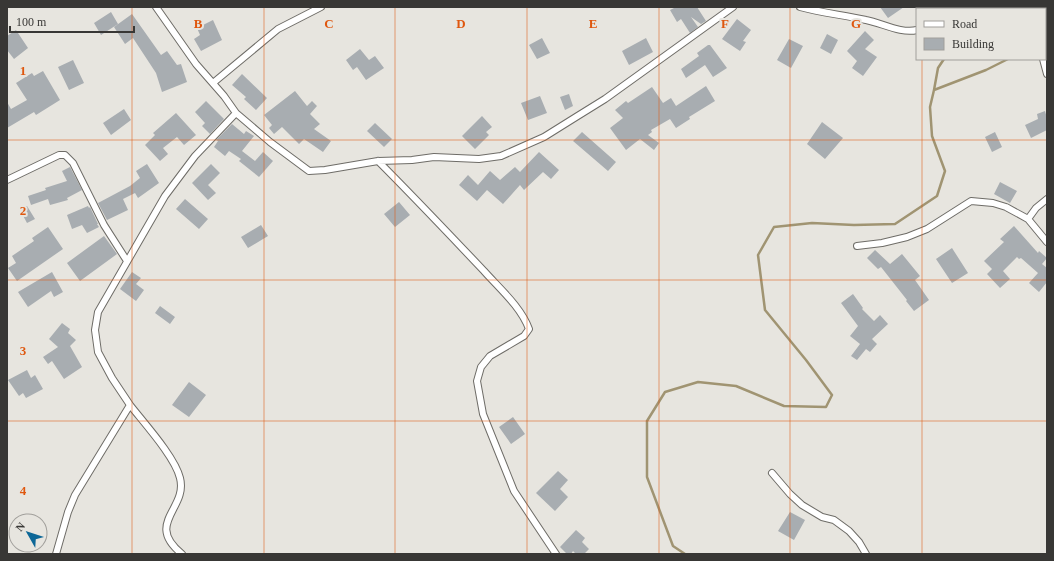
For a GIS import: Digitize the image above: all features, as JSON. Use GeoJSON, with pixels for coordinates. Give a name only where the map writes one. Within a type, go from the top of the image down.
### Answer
{"type":"FeatureCollection","features":[{"type":"Feature","properties":{"kind":"street"},"geometry":{"type":"LineString","coordinates":[[156,7],[196,64],[236,113],[270,142],[309,171],[326,170],[378,161],[412,160],[434,157],[479,159],[501,156],[544,137],[582,114],[733,7]]}},
{"type":"Feature","properties":{"kind":"street"},"geometry":{"type":"LineString","coordinates":[[213,83],[278,29],[321,7]]}},
{"type":"Feature","properties":{"kind":"street"},"geometry":{"type":"LineString","coordinates":[[800,7],[867,20],[908,32],[916,30]]}},
{"type":"Feature","properties":{"kind":"street"},"geometry":{"type":"LineString","coordinates":[[1043,60],[1047,74]]}},
{"type":"Feature","properties":{"kind":"street"},"geometry":{"type":"LineString","coordinates":[[182,554],[168,541],[166,525],[182,489],[180,477],[165,450],[130,405],[112,378],[98,352],[95,330],[98,312],[126,261],[165,196],[195,156],[236,113]]}},
{"type":"Feature","properties":{"kind":"street"},"geometry":{"type":"LineString","coordinates":[[7,180],[59,155],[65,155],[73,163],[104,225],[126,261]]}},
{"type":"Feature","properties":{"kind":"street"},"geometry":{"type":"LineString","coordinates":[[378,161],[438,222],[512,302],[526,321],[529,329],[524,336],[490,356],[481,367],[477,380],[483,414],[514,490],[556,554]]}},
{"type":"Feature","properties":{"kind":"street"},"geometry":{"type":"LineString","coordinates":[[1028,219],[1036,208],[1047,199]]}},
{"type":"Feature","properties":{"kind":"street"},"geometry":{"type":"LineString","coordinates":[[858,246],[882,243],[907,237],[927,229],[971,201],[993,203],[1006,207],[1028,219],[1047,242]]}},
{"type":"Feature","properties":{"kind":"street"},"geometry":{"type":"LineString","coordinates":[[56,554],[74,495],[130,405]]}},
{"type":"Feature","properties":{"kind":"street"},"geometry":{"type":"LineString","coordinates":[[772,473],[790,494],[802,505],[822,517],[834,520],[849,531],[859,542],[866,554]]}},
{"type":"Feature","properties":{"kind":"building"},"geometry":{"type":"Polygon","coordinates":[[[676,7],[697,7],[706,21],[701,24],[691,17],[698,27],[690,33],[681,19],[677,22],[670,10],[676,7]]]}},
{"type":"Feature","properties":{"kind":"building"},"geometry":{"type":"Polygon","coordinates":[[[880,7],[904,7],[888,18],[880,7]]]}},
{"type":"Feature","properties":{"kind":"building"},"geometry":{"type":"Polygon","coordinates":[[[111,12],[118,24],[101,35],[94,23],[111,12]]]}},
{"type":"Feature","properties":{"kind":"building"},"geometry":{"type":"Polygon","coordinates":[[[132,14],[161,55],[167,51],[177,65],[181,64],[187,82],[162,92],[156,73],[133,38],[125,44],[114,27],[132,14]]]}},
{"type":"Feature","properties":{"kind":"building"},"geometry":{"type":"Polygon","coordinates":[[[737,19],[751,30],[743,41],[746,42],[740,51],[722,39],[737,19]]]}},
{"type":"Feature","properties":{"kind":"building"},"geometry":{"type":"Polygon","coordinates":[[[213,20],[222,40],[201,51],[194,39],[200,35],[197,28],[213,20]]]}},
{"type":"Feature","properties":{"kind":"building"},"geometry":{"type":"Polygon","coordinates":[[[16,30],[28,48],[14,59],[7,50],[7,36],[16,30]]]}},
{"type":"Feature","properties":{"kind":"building"},"geometry":{"type":"Polygon","coordinates":[[[865,31],[874,40],[865,49],[877,57],[863,76],[852,68],[857,61],[847,51],[865,31]]]}},
{"type":"Feature","properties":{"kind":"building"},"geometry":{"type":"Polygon","coordinates":[[[827,34],[838,40],[831,54],[820,48],[827,34]]]}},
{"type":"Feature","properties":{"kind":"building"},"geometry":{"type":"Polygon","coordinates":[[[542,38],[550,53],[537,59],[529,45],[542,38]]]}},
{"type":"Feature","properties":{"kind":"building"},"geometry":{"type":"Polygon","coordinates":[[[646,38],[653,52],[629,65],[622,51],[646,38]]]}},
{"type":"Feature","properties":{"kind":"building"},"geometry":{"type":"Polygon","coordinates":[[[789,39],[803,46],[791,68],[777,60],[789,39]]]}},
{"type":"Feature","properties":{"kind":"building"},"geometry":{"type":"Polygon","coordinates":[[[710,45],[727,68],[713,77],[705,65],[686,78],[681,69],[699,56],[697,53],[710,45]]]}},
{"type":"Feature","properties":{"kind":"building"},"geometry":{"type":"Polygon","coordinates":[[[360,49],[369,60],[375,56],[384,68],[366,80],[357,67],[353,70],[346,60],[360,49]]]}},
{"type":"Feature","properties":{"kind":"building"},"geometry":{"type":"Polygon","coordinates":[[[73,60],[84,83],[69,90],[58,67],[73,60]]]}},
{"type":"Feature","properties":{"kind":"building"},"geometry":{"type":"Polygon","coordinates":[[[43,71],[60,100],[36,115],[34,112],[7,128],[7,102],[11,109],[27,100],[16,83],[32,73],[34,76],[43,71]]]}},
{"type":"Feature","properties":{"kind":"building"},"geometry":{"type":"Polygon","coordinates":[[[242,74],[267,98],[256,110],[244,99],[246,97],[232,85],[242,74]]]}},
{"type":"Feature","properties":{"kind":"building"},"geometry":{"type":"Polygon","coordinates":[[[706,86],[715,101],[689,117],[690,119],[676,128],[670,119],[651,130],[652,132],[648,135],[659,143],[654,150],[640,139],[626,150],[610,128],[623,118],[615,110],[626,101],[628,103],[652,87],[663,103],[671,98],[676,106],[706,86]]]}},
{"type":"Feature","properties":{"kind":"building"},"geometry":{"type":"Polygon","coordinates":[[[295,91],[307,106],[312,101],[317,106],[310,114],[320,124],[314,129],[331,141],[323,152],[304,139],[299,144],[282,127],[274,134],[269,128],[272,125],[264,115],[295,91]]]}},
{"type":"Feature","properties":{"kind":"building"},"geometry":{"type":"Polygon","coordinates":[[[569,94],[573,106],[565,110],[560,97],[569,94]]]}},
{"type":"Feature","properties":{"kind":"building"},"geometry":{"type":"Polygon","coordinates":[[[540,96],[547,113],[528,120],[521,103],[540,96]]]}},
{"type":"Feature","properties":{"kind":"building"},"geometry":{"type":"Polygon","coordinates":[[[206,101],[224,119],[210,134],[202,126],[205,123],[195,112],[206,101]]]}},
{"type":"Feature","properties":{"kind":"building"},"geometry":{"type":"Polygon","coordinates":[[[124,109],[131,120],[111,135],[103,123],[124,109]]]}},
{"type":"Feature","properties":{"kind":"building"},"geometry":{"type":"Polygon","coordinates":[[[1045,111],[1047,118],[1047,130],[1031,138],[1025,125],[1038,119],[1037,114],[1045,111]]]}},
{"type":"Feature","properties":{"kind":"building"},"geometry":{"type":"Polygon","coordinates":[[[176,113],[196,135],[184,145],[177,137],[163,148],[168,154],[160,161],[145,145],[155,135],[153,133],[176,113]]]}},
{"type":"Feature","properties":{"kind":"building"},"geometry":{"type":"Polygon","coordinates":[[[482,116],[492,127],[486,132],[489,135],[475,149],[462,136],[482,116]]]}},
{"type":"Feature","properties":{"kind":"building"},"geometry":{"type":"Polygon","coordinates":[[[822,122],[843,138],[825,159],[807,144],[822,122]]]}},
{"type":"Feature","properties":{"kind":"building"},"geometry":{"type":"Polygon","coordinates":[[[375,123],[392,139],[384,147],[367,131],[375,123]]]}},
{"type":"Feature","properties":{"kind":"building"},"geometry":{"type":"Polygon","coordinates":[[[232,124],[244,134],[246,131],[254,136],[242,151],[255,161],[263,152],[273,161],[259,177],[239,161],[241,159],[229,151],[225,156],[214,147],[218,141],[216,140],[232,124]]]}},
{"type":"Feature","properties":{"kind":"building"},"geometry":{"type":"Polygon","coordinates":[[[582,132],[616,162],[608,171],[573,141],[582,132]]]}},
{"type":"Feature","properties":{"kind":"building"},"geometry":{"type":"Polygon","coordinates":[[[995,132],[1002,147],[992,152],[985,137],[995,132]]]}},
{"type":"Feature","properties":{"kind":"building"},"geometry":{"type":"Polygon","coordinates":[[[539,152],[559,170],[551,179],[543,172],[524,190],[520,185],[503,204],[487,190],[477,201],[459,185],[468,175],[478,185],[490,171],[500,180],[515,167],[520,172],[539,152]]]}},
{"type":"Feature","properties":{"kind":"building"},"geometry":{"type":"Polygon","coordinates":[[[147,164],[159,183],[138,198],[135,193],[123,199],[128,210],[107,220],[98,203],[130,186],[140,178],[136,171],[147,164]]]}},
{"type":"Feature","properties":{"kind":"building"},"geometry":{"type":"Polygon","coordinates":[[[211,164],[220,173],[208,185],[216,193],[208,200],[192,183],[211,164]]]}},
{"type":"Feature","properties":{"kind":"building"},"geometry":{"type":"Polygon","coordinates":[[[70,167],[82,190],[67,198],[68,200],[50,205],[48,199],[31,205],[28,196],[46,190],[45,188],[67,181],[62,171],[70,167]]]}},
{"type":"Feature","properties":{"kind":"building"},"geometry":{"type":"Polygon","coordinates":[[[1000,182],[1017,191],[1010,203],[994,194],[1000,182]]]}},
{"type":"Feature","properties":{"kind":"building"},"geometry":{"type":"Polygon","coordinates":[[[185,199],[208,219],[199,229],[176,209],[185,199]]]}},
{"type":"Feature","properties":{"kind":"building"},"geometry":{"type":"Polygon","coordinates":[[[399,202],[410,215],[395,227],[384,214],[399,202]]]}},
{"type":"Feature","properties":{"kind":"building"},"geometry":{"type":"Polygon","coordinates":[[[27,206],[35,219],[27,223],[20,210],[27,206]]]}},
{"type":"Feature","properties":{"kind":"building"},"geometry":{"type":"Polygon","coordinates":[[[88,206],[89,208],[90,207],[99,227],[87,233],[82,225],[72,229],[67,215],[88,206]]]}},
{"type":"Feature","properties":{"kind":"building"},"geometry":{"type":"Polygon","coordinates":[[[261,225],[268,236],[248,248],[241,237],[261,225]]]}},
{"type":"Feature","properties":{"kind":"building"},"geometry":{"type":"Polygon","coordinates":[[[1014,226],[1038,253],[1039,251],[1047,258],[1042,264],[1047,268],[1047,282],[1039,292],[1029,283],[1038,273],[1021,258],[1019,259],[1017,257],[1003,271],[1010,279],[1000,288],[987,274],[992,269],[984,261],[1004,242],[1000,239],[1014,226]]]}},
{"type":"Feature","properties":{"kind":"building"},"geometry":{"type":"Polygon","coordinates":[[[48,227],[63,249],[17,281],[8,268],[16,263],[12,256],[34,241],[32,238],[48,227]]]}},
{"type":"Feature","properties":{"kind":"building"},"geometry":{"type":"Polygon","coordinates":[[[104,236],[117,254],[80,281],[67,263],[104,236]]]}},
{"type":"Feature","properties":{"kind":"building"},"geometry":{"type":"Polygon","coordinates":[[[952,248],[968,273],[952,283],[936,259],[952,248]]]}},
{"type":"Feature","properties":{"kind":"building"},"geometry":{"type":"Polygon","coordinates":[[[875,250],[890,264],[902,254],[920,276],[915,280],[929,300],[914,311],[881,267],[878,269],[867,258],[875,250]]]}},
{"type":"Feature","properties":{"kind":"building"},"geometry":{"type":"Polygon","coordinates":[[[52,272],[63,292],[54,297],[51,291],[28,307],[18,292],[52,272]]]}},
{"type":"Feature","properties":{"kind":"building"},"geometry":{"type":"Polygon","coordinates":[[[132,272],[141,278],[136,284],[144,290],[136,301],[120,289],[132,272]]]}},
{"type":"Feature","properties":{"kind":"building"},"geometry":{"type":"Polygon","coordinates":[[[853,294],[863,308],[862,309],[874,321],[880,315],[888,324],[872,339],[877,344],[870,352],[866,349],[857,360],[851,356],[860,344],[850,336],[858,326],[841,303],[853,294]]]}},
{"type":"Feature","properties":{"kind":"building"},"geometry":{"type":"Polygon","coordinates":[[[160,306],[175,317],[170,324],[155,313],[160,306]]]}},
{"type":"Feature","properties":{"kind":"building"},"geometry":{"type":"Polygon","coordinates":[[[62,323],[70,329],[68,333],[76,340],[70,346],[82,367],[64,379],[52,361],[48,364],[43,357],[58,347],[49,339],[62,323]]]}},
{"type":"Feature","properties":{"kind":"building"},"geometry":{"type":"Polygon","coordinates":[[[27,370],[31,378],[35,375],[43,389],[26,398],[23,393],[19,396],[8,380],[27,370]]]}},
{"type":"Feature","properties":{"kind":"building"},"geometry":{"type":"Polygon","coordinates":[[[189,382],[206,395],[189,417],[172,405],[189,382]]]}},
{"type":"Feature","properties":{"kind":"building"},"geometry":{"type":"Polygon","coordinates":[[[513,417],[525,434],[511,444],[499,427],[513,417]]]}},
{"type":"Feature","properties":{"kind":"building"},"geometry":{"type":"Polygon","coordinates":[[[558,471],[568,480],[560,489],[568,497],[555,511],[536,493],[558,471]]]}},
{"type":"Feature","properties":{"kind":"building"},"geometry":{"type":"Polygon","coordinates":[[[790,512],[805,520],[794,540],[778,531],[790,512]]]}},
{"type":"Feature","properties":{"kind":"building"},"geometry":{"type":"Polygon","coordinates":[[[576,530],[585,538],[582,542],[589,549],[584,554],[576,554],[573,551],[571,554],[567,554],[560,547],[576,530]]]}},
{"type":"Feature","properties":{"kind":"waterway"},"geometry":{"type":"LineString","coordinates":[[934,90],[938,68],[943,60]]}},
{"type":"Feature","properties":{"kind":"waterway"},"geometry":{"type":"LineString","coordinates":[[685,554],[673,546],[647,477],[647,421],[665,392],[698,382],[736,386],[784,406],[826,407],[832,395],[806,360],[765,310],[758,255],[774,227],[812,223],[854,225],[895,224],[937,196],[945,171],[932,136],[930,107],[934,90],[986,70],[1006,60]]}}]}
